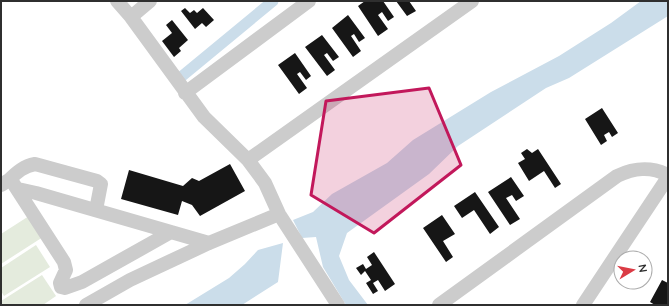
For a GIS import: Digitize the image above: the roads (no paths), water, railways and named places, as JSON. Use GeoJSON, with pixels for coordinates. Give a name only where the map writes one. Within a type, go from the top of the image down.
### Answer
{"type":"FeatureCollection","features":[{"type":"Feature","properties":{"kind":"street"},"geometry":{"type":"LineString","coordinates":[[117,1],[131,17],[204,117],[248,160],[265,183],[279,214],[338,305]]}},
{"type":"Feature","properties":{"kind":"street"},"geometry":{"type":"LineString","coordinates":[[131,17],[150,1]]}},
{"type":"Feature","properties":{"kind":"street"},"geometry":{"type":"LineString","coordinates":[[185,93],[309,1]]}},
{"type":"Feature","properties":{"kind":"street"},"geometry":{"type":"LineString","coordinates":[[248,160],[472,1]]}},
{"type":"Feature","properties":{"kind":"street"},"geometry":{"type":"LineString","coordinates":[[9,185],[19,170],[35,164],[97,181],[102,184],[102,190],[96,210]]}},
{"type":"Feature","properties":{"kind":"street"},"geometry":{"type":"LineString","coordinates":[[439,305],[616,176],[628,171],[644,168],[657,170],[668,176],[583,305]]}},
{"type":"Feature","properties":{"kind":"street"},"geometry":{"type":"LineString","coordinates":[[9,185],[209,243]]}},
{"type":"Feature","properties":{"kind":"street"},"geometry":{"type":"LineString","coordinates":[[9,185],[64,262],[66,270],[61,278],[61,286],[70,288],[171,232]]}},
{"type":"Feature","properties":{"kind":"street"},"geometry":{"type":"LineString","coordinates":[[82,282],[89,303],[130,280],[209,243],[279,214]]}},
{"type":"Feature","properties":{"kind":"water"},"geometry":{"type":"Polygon","coordinates":[[[641,1],[668,1],[668,16],[569,78],[546,88],[458,146],[429,174],[347,233],[339,256],[349,280],[368,305],[346,305],[323,267],[316,237],[302,238],[293,220],[313,212],[332,194],[387,163],[413,140],[491,92],[559,56],[611,23],[641,1]]]}},
{"type":"Feature","properties":{"kind":"water"},"geometry":{"type":"Polygon","coordinates":[[[283,243],[278,282],[242,305],[185,305],[229,278],[258,250],[283,243]]]}},
{"type":"Feature","properties":{"kind":"waterway"},"geometry":{"type":"LineString","coordinates":[[181,77],[273,1]]}}]}
